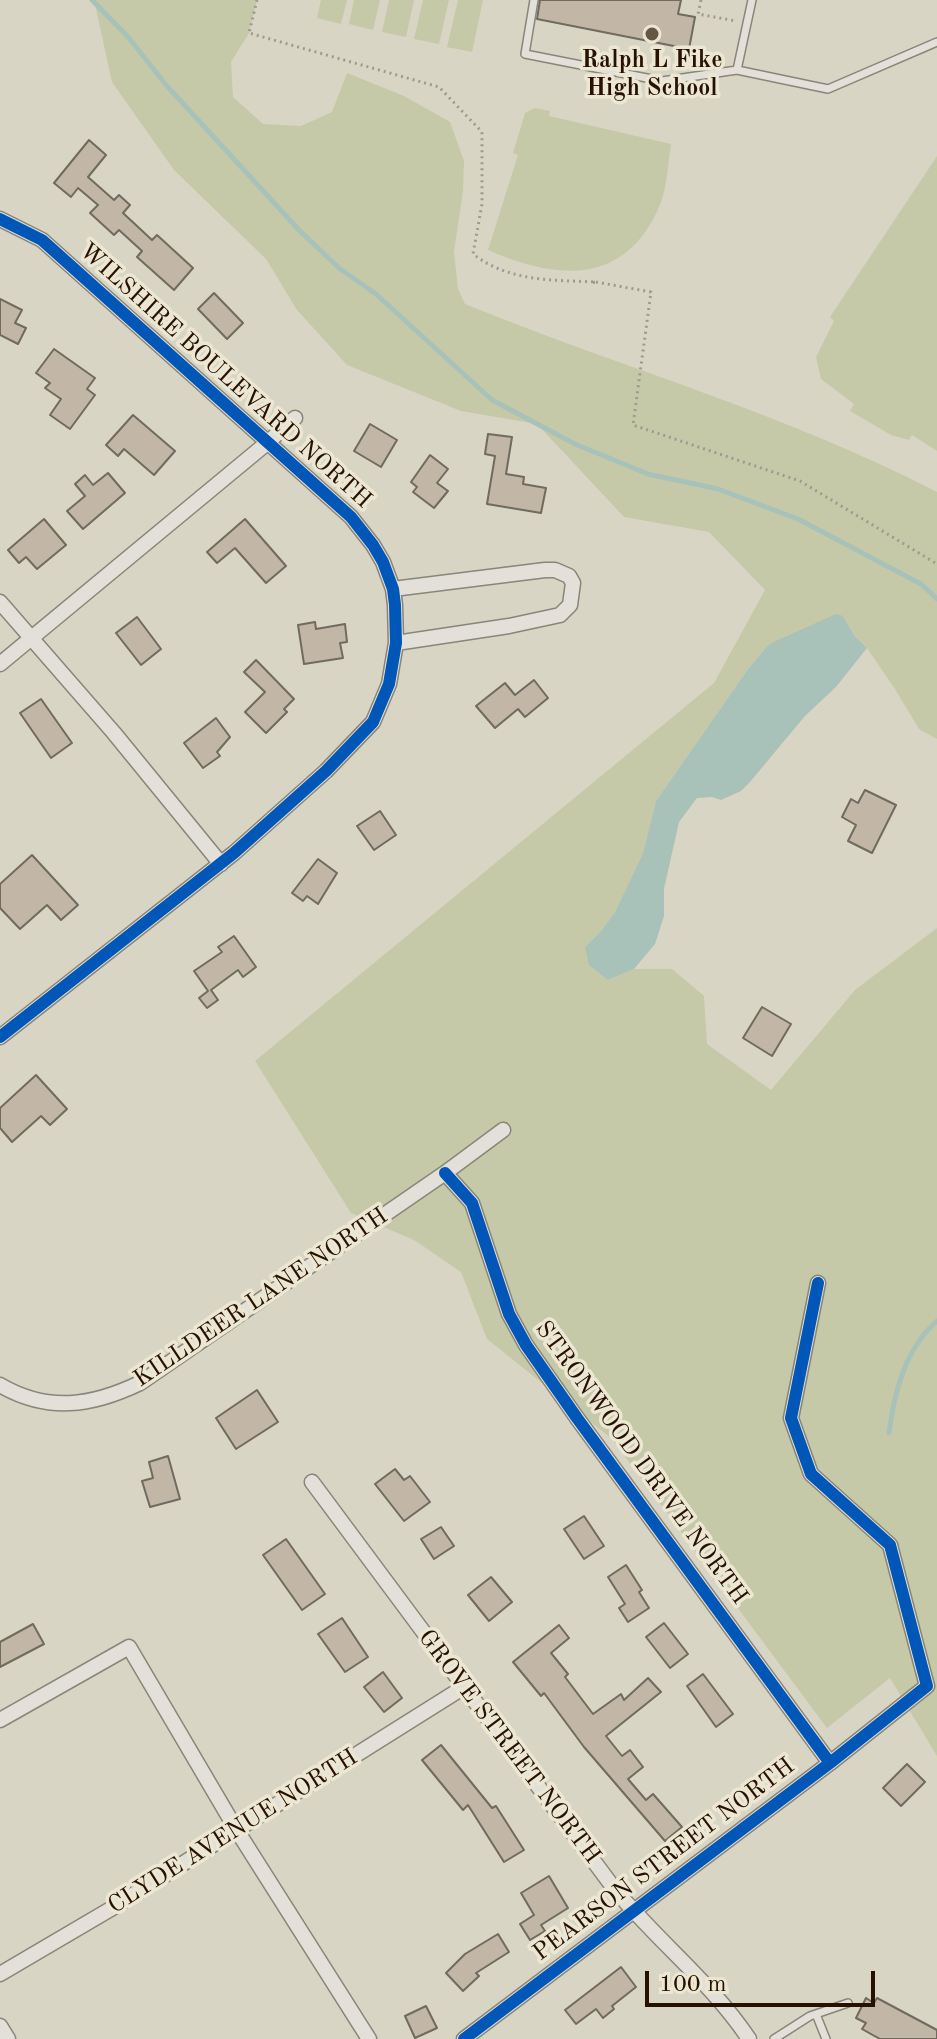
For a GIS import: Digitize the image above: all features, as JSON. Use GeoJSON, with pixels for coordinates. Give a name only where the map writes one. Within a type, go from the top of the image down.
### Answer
{"type":"FeatureCollection","features":[{"type":"Feature","properties":{"kind":"street","name":"WILSHIRE BOULEVARD NORTH"},"geometry":{"type":"LineString","coordinates":[[0,219],[42,240],[351,517],[373,545],[393,589],[396,643],[389,684],[373,722],[326,771],[221,864],[0,1037]]}},
{"type":"Feature","properties":{"kind":"street"},"geometry":{"type":"LineString","coordinates":[[0,664],[295,418]]}},
{"type":"Feature","properties":{"kind":"street"},"geometry":{"type":"LineString","coordinates":[[393,589],[545,570],[555,570],[569,576],[573,583],[570,605],[560,615],[396,643]]}},
{"type":"Feature","properties":{"kind":"street"},"geometry":{"type":"LineString","coordinates":[[0,602],[221,864]]}},
{"type":"Feature","properties":{"kind":"street","name":"KILLDEER LANE NORTH"},"geometry":{"type":"LineString","coordinates":[[0,1385],[40,1401],[82,1403],[109,1397],[140,1383],[503,1130]]}},
{"type":"Feature","properties":{"kind":"street","name":"STRONWOOD DRIVE NORTH"},"geometry":{"type":"LineString","coordinates":[[445,1173],[472,1203],[509,1314],[526,1345],[830,1763]]}},
{"type":"Feature","properties":{"kind":"street","name":"PEARSON STREET NORTH"},"geometry":{"type":"LineString","coordinates":[[464,2039],[830,1763],[927,1686],[890,1545],[811,1474],[791,1418],[818,1283]]}},
{"type":"Feature","properties":{"kind":"street","name":"GROVE STREET NORTH"},"geometry":{"type":"LineString","coordinates":[[312,1482],[633,1912],[698,1975],[749,2039]]}},
{"type":"Feature","properties":{"kind":"street"},"geometry":{"type":"LineString","coordinates":[[0,1720],[129,1647],[236,1829],[369,2039]]}},
{"type":"Feature","properties":{"kind":"street","name":"CLYDE AVENUE NORTH"},"geometry":{"type":"LineString","coordinates":[[0,1974],[464,1687]]}},
{"type":"Feature","properties":{"kind":"street"},"geometry":{"type":"LineString","coordinates":[[0,2026],[8,2039]]}},
{"type":"Feature","properties":{"kind":"lane"},"geometry":{"type":"LineString","coordinates":[[534,0],[525,54],[662,81],[737,70],[828,89],[937,42]]}},
{"type":"Feature","properties":{"kind":"lane"},"geometry":{"type":"LineString","coordinates":[[737,70],[752,0]]}},
{"type":"Feature","properties":{"kind":"lane"},"geometry":{"type":"LineString","coordinates":[[774,2039],[816,2014],[848,2003]]}},
{"type":"Feature","properties":{"kind":"lane"},"geometry":{"type":"LineString","coordinates":[[816,2014],[826,2039]]}},
{"type":"Feature","properties":{"kind":"path"},"geometry":{"type":"LineString","coordinates":[[257,0],[249,33],[439,87],[482,132],[482,204],[473,254],[491,268],[533,279],[596,282],[651,292],[633,425],[800,481],[937,564]]}},
{"type":"Feature","properties":{"kind":"path"},"geometry":{"type":"LineString","coordinates":[[701,0],[698,14],[747,23]]}},
{"type":"Feature","properties":{"kind":"path"},"geometry":{"type":"LineString","coordinates":[[589,283],[596,282]]}},
{"type":"Feature","properties":{"kind":"green space"},"geometry":{"type":"Polygon","coordinates":[[[94,0],[257,0],[249,33],[231,62],[233,97],[263,124],[301,126],[332,112],[347,73],[404,96],[450,122],[464,161],[454,252],[458,289],[465,304],[763,415],[880,464],[937,492],[937,739],[919,729],[895,689],[843,616],[769,644],[748,669],[656,801],[643,853],[615,912],[585,947],[608,980],[634,969],[672,969],[704,996],[707,1044],[771,1090],[855,990],[937,928],[937,1756],[890,1678],[827,1728],[612,1439],[487,1339],[461,1272],[414,1240],[351,1213],[255,1061],[714,683],[765,590],[709,532],[624,517],[537,424],[461,411],[347,365],[297,310],[266,259],[174,170],[112,82],[94,0]]]}},
{"type":"Feature","properties":{"kind":"green space"},"geometry":{"type":"Polygon","coordinates":[[[321,0],[347,0],[341,24],[317,18],[321,0]]]}},
{"type":"Feature","properties":{"kind":"green space"},"geometry":{"type":"Polygon","coordinates":[[[354,0],[380,0],[373,30],[349,24],[354,0]]]}},
{"type":"Feature","properties":{"kind":"green space"},"geometry":{"type":"Polygon","coordinates":[[[389,0],[414,0],[406,37],[382,32],[389,0]]]}},
{"type":"Feature","properties":{"kind":"green space"},"geometry":{"type":"Polygon","coordinates":[[[423,0],[449,0],[439,44],[414,39],[423,0]]]}},
{"type":"Feature","properties":{"kind":"green space"},"geometry":{"type":"Polygon","coordinates":[[[458,0],[483,0],[472,52],[447,47],[458,0]]]}},
{"type":"Feature","properties":{"kind":"green space"},"geometry":{"type":"Polygon","coordinates":[[[535,108],[550,111],[549,116],[671,144],[660,205],[645,232],[628,251],[608,263],[587,270],[564,271],[539,267],[488,250],[518,155],[513,153],[525,113],[535,108]]]}},
{"type":"Feature","properties":{"kind":"green space"},"geometry":{"type":"Polygon","coordinates":[[[937,156],[937,451],[912,435],[909,440],[891,435],[850,411],[854,404],[821,379],[816,357],[834,321],[830,317],[937,156]]]}},
{"type":"Feature","properties":{"kind":"water"},"geometry":{"type":"Polygon","coordinates":[[[836,614],[843,616],[854,635],[867,648],[836,687],[805,716],[741,791],[721,800],[697,798],[679,822],[664,889],[664,916],[655,944],[634,969],[608,980],[589,965],[585,947],[615,912],[643,853],[656,801],[748,669],[769,644],[836,614]]]}},
{"type":"Feature","properties":{"kind":"building","name":"Ralph L Fike High School"},"geometry":{"type":"Polygon","coordinates":[[[540,0],[681,0],[678,14],[695,17],[689,49],[537,19],[540,0]]]}},
{"type":"Feature","properties":{"kind":"building"},"geometry":{"type":"Polygon","coordinates":[[[89,140],[106,155],[88,177],[114,200],[119,195],[130,205],[123,213],[152,240],[157,235],[193,268],[174,290],[137,257],[142,251],[119,230],[114,235],[90,213],[98,205],[78,188],[71,197],[54,183],[89,140]]]}},
{"type":"Feature","properties":{"kind":"building"},"geometry":{"type":"Polygon","coordinates":[[[214,293],[243,323],[227,339],[198,309],[214,293]]]}},
{"type":"Feature","properties":{"kind":"building"},"geometry":{"type":"Polygon","coordinates":[[[0,299],[22,310],[15,323],[26,328],[18,344],[0,335],[0,299]]]}},
{"type":"Feature","properties":{"kind":"building"},"geometry":{"type":"Polygon","coordinates":[[[54,349],[95,378],[87,389],[95,395],[70,429],[50,415],[61,399],[45,388],[50,383],[36,373],[54,349]]]}},
{"type":"Feature","properties":{"kind":"building"},"geometry":{"type":"Polygon","coordinates":[[[133,415],[175,451],[154,475],[124,449],[118,456],[106,445],[133,415]]]}},
{"type":"Feature","properties":{"kind":"building"},"geometry":{"type":"Polygon","coordinates":[[[370,424],[397,440],[381,467],[354,451],[370,424]]]}},
{"type":"Feature","properties":{"kind":"building"},"geometry":{"type":"Polygon","coordinates":[[[488,434],[512,437],[506,474],[524,477],[523,484],[546,488],[541,513],[487,504],[495,456],[485,454],[488,434]]]}},
{"type":"Feature","properties":{"kind":"building"},"geometry":{"type":"Polygon","coordinates":[[[430,455],[448,469],[437,483],[448,491],[434,508],[413,492],[417,487],[411,482],[430,455]]]}},
{"type":"Feature","properties":{"kind":"building"},"geometry":{"type":"Polygon","coordinates":[[[108,473],[125,493],[83,529],[67,511],[85,496],[75,484],[85,475],[93,485],[108,473]]]}},
{"type":"Feature","properties":{"kind":"building"},"geometry":{"type":"Polygon","coordinates":[[[44,519],[66,545],[37,569],[26,557],[19,563],[8,550],[44,519]]]}},
{"type":"Feature","properties":{"kind":"building"},"geometry":{"type":"Polygon","coordinates":[[[245,519],[286,566],[266,583],[235,548],[217,563],[207,552],[245,519]]]}},
{"type":"Feature","properties":{"kind":"building"},"geometry":{"type":"Polygon","coordinates":[[[137,617],[161,649],[141,665],[116,633],[137,617]]]}},
{"type":"Feature","properties":{"kind":"building"},"geometry":{"type":"Polygon","coordinates":[[[315,622],[316,629],[345,624],[347,642],[340,643],[343,658],[304,664],[298,625],[315,622]]]}},
{"type":"Feature","properties":{"kind":"building"},"geometry":{"type":"Polygon","coordinates":[[[256,660],[294,699],[284,709],[287,712],[266,733],[245,712],[265,692],[244,672],[256,660]]]}},
{"type":"Feature","properties":{"kind":"building"},"geometry":{"type":"Polygon","coordinates":[[[534,680],[548,698],[525,717],[518,709],[495,728],[476,706],[505,683],[515,695],[534,680]]]}},
{"type":"Feature","properties":{"kind":"building"},"geometry":{"type":"Polygon","coordinates":[[[41,699],[72,743],[51,758],[20,713],[41,699]]]}},
{"type":"Feature","properties":{"kind":"building"},"geometry":{"type":"Polygon","coordinates":[[[216,718],[230,737],[217,752],[220,756],[203,768],[184,743],[216,718]]]}},
{"type":"Feature","properties":{"kind":"building"},"geometry":{"type":"Polygon","coordinates":[[[865,790],[896,805],[872,853],[848,841],[856,825],[842,817],[851,799],[858,803],[865,790]]]}},
{"type":"Feature","properties":{"kind":"building"},"geometry":{"type":"Polygon","coordinates":[[[380,811],[396,835],[374,850],[357,826],[380,811]]]}},
{"type":"Feature","properties":{"kind":"building"},"geometry":{"type":"Polygon","coordinates":[[[32,855],[78,905],[61,920],[47,905],[20,929],[0,908],[0,884],[32,855]]]}},
{"type":"Feature","properties":{"kind":"building"},"geometry":{"type":"Polygon","coordinates":[[[318,859],[337,873],[318,904],[307,896],[303,901],[292,893],[318,859]]]}},
{"type":"Feature","properties":{"kind":"building"},"geometry":{"type":"Polygon","coordinates":[[[234,936],[256,967],[243,977],[238,970],[211,990],[218,1000],[207,1008],[199,998],[208,991],[194,971],[222,952],[218,947],[234,936]]]}},
{"type":"Feature","properties":{"kind":"building"},"geometry":{"type":"Polygon","coordinates":[[[762,1007],[791,1024],[772,1056],[743,1038],[762,1007]]]}},
{"type":"Feature","properties":{"kind":"building"},"geometry":{"type":"Polygon","coordinates":[[[36,1075],[67,1109],[50,1125],[41,1116],[12,1142],[0,1128],[0,1108],[36,1075]]]}},
{"type":"Feature","properties":{"kind":"building"},"geometry":{"type":"Polygon","coordinates":[[[257,1390],[278,1422],[236,1449],[216,1418],[257,1390]]]}},
{"type":"Feature","properties":{"kind":"building"},"geometry":{"type":"Polygon","coordinates":[[[168,1456],[180,1499],[150,1507],[142,1481],[153,1478],[149,1462],[168,1456]]]}},
{"type":"Feature","properties":{"kind":"building"},"geometry":{"type":"Polygon","coordinates":[[[395,1469],[404,1480],[410,1476],[430,1502],[404,1521],[375,1484],[395,1469]]]}},
{"type":"Feature","properties":{"kind":"building"},"geometry":{"type":"Polygon","coordinates":[[[584,1516],[604,1546],[584,1559],[564,1529],[584,1516]]]}},
{"type":"Feature","properties":{"kind":"building"},"geometry":{"type":"Polygon","coordinates":[[[441,1527],[454,1546],[434,1559],[421,1539],[441,1527]]]}},
{"type":"Feature","properties":{"kind":"building"},"geometry":{"type":"Polygon","coordinates":[[[286,1539],[325,1594],[302,1610],[263,1555],[286,1539]]]}},
{"type":"Feature","properties":{"kind":"building"},"geometry":{"type":"Polygon","coordinates":[[[626,1565],[649,1608],[628,1622],[619,1608],[625,1604],[608,1577],[626,1565]]]}},
{"type":"Feature","properties":{"kind":"building"},"geometry":{"type":"Polygon","coordinates":[[[491,1577],[512,1602],[489,1621],[468,1595],[491,1577]]]}},
{"type":"Feature","properties":{"kind":"building"},"geometry":{"type":"Polygon","coordinates":[[[342,1618],[368,1657],[345,1672],[318,1634],[342,1618]]]}},
{"type":"Feature","properties":{"kind":"building"},"geometry":{"type":"Polygon","coordinates":[[[664,1623],[688,1654],[670,1668],[646,1637],[664,1623]]]}},
{"type":"Feature","properties":{"kind":"building"},"geometry":{"type":"Polygon","coordinates":[[[33,1624],[44,1644],[0,1667],[0,1642],[33,1624]]]}},
{"type":"Feature","properties":{"kind":"building"},"geometry":{"type":"Polygon","coordinates":[[[559,1625],[569,1638],[551,1653],[593,1714],[621,1694],[624,1700],[648,1678],[661,1692],[606,1736],[622,1756],[630,1750],[643,1767],[628,1779],[646,1800],[653,1794],[682,1827],[665,1841],[584,1747],[544,1693],[541,1696],[513,1662],[559,1625]]]}},
{"type":"Feature","properties":{"kind":"building"},"geometry":{"type":"Polygon","coordinates":[[[383,1672],[402,1698],[384,1712],[364,1687],[383,1672]]]}},
{"type":"Feature","properties":{"kind":"building"},"geometry":{"type":"Polygon","coordinates":[[[703,1674],[733,1714],[716,1727],[687,1686],[703,1674]]]}},
{"type":"Feature","properties":{"kind":"building"},"geometry":{"type":"Polygon","coordinates":[[[441,1745],[492,1808],[496,1806],[524,1850],[504,1862],[468,1805],[463,1810],[422,1760],[441,1745]]]}},
{"type":"Feature","properties":{"kind":"building"},"geometry":{"type":"Polygon","coordinates":[[[907,1764],[925,1782],[901,1806],[883,1788],[907,1764]]]}},
{"type":"Feature","properties":{"kind":"building"},"geometry":{"type":"Polygon","coordinates":[[[549,1876],[568,1908],[541,1925],[545,1931],[530,1940],[520,1924],[534,1915],[521,1893],[549,1876]]]}},
{"type":"Feature","properties":{"kind":"building"},"geometry":{"type":"Polygon","coordinates":[[[498,1934],[509,1952],[476,1973],[479,1976],[463,1991],[446,1973],[465,1954],[498,1934]]]}},
{"type":"Feature","properties":{"kind":"building"},"geometry":{"type":"Polygon","coordinates":[[[621,1967],[636,1987],[612,2006],[614,2009],[603,2018],[596,2009],[576,2024],[565,2010],[621,1967]]]}},
{"type":"Feature","properties":{"kind":"building"},"geometry":{"type":"Polygon","coordinates":[[[866,1998],[874,2003],[877,1998],[937,2030],[937,2039],[880,2039],[862,2029],[866,2023],[856,2018],[866,1998]]]}},
{"type":"Feature","properties":{"kind":"building"},"geometry":{"type":"Polygon","coordinates":[[[426,2006],[437,2028],[415,2038],[405,2016],[426,2006]]]}},
{"type":"Feature","properties":{"kind":"waterway"},"geometry":{"type":"LineString","coordinates":[[92,0],[299,230],[339,268],[376,294],[492,400],[575,444],[648,474],[718,489],[798,519],[921,584],[937,599]]}},
{"type":"Feature","properties":{"kind":"waterway"},"geometry":{"type":"LineString","coordinates":[[889,1433],[903,1372],[917,1345],[937,1321]]}},
{"type":"Feature","properties":{"kind":"cycle path"},"geometry":{"type":"LineString","coordinates":[[0,219],[42,240],[351,517],[383,562],[393,589],[396,643],[389,684],[373,722],[326,771],[234,853],[0,1037]]}},
{"type":"Feature","properties":{"kind":"cycle path"},"geometry":{"type":"LineString","coordinates":[[445,1173],[472,1203],[509,1314],[526,1345],[830,1763]]}},
{"type":"Feature","properties":{"kind":"cycle path"},"geometry":{"type":"LineString","coordinates":[[464,2039],[830,1763],[927,1686],[890,1545],[811,1474],[791,1418],[818,1283]]}},
{"type":"Feature","properties":{"kind":"place","name":"Ralph L Fike High School"},"geometry":{"type":"Point","coordinates":[652,34]}}]}
